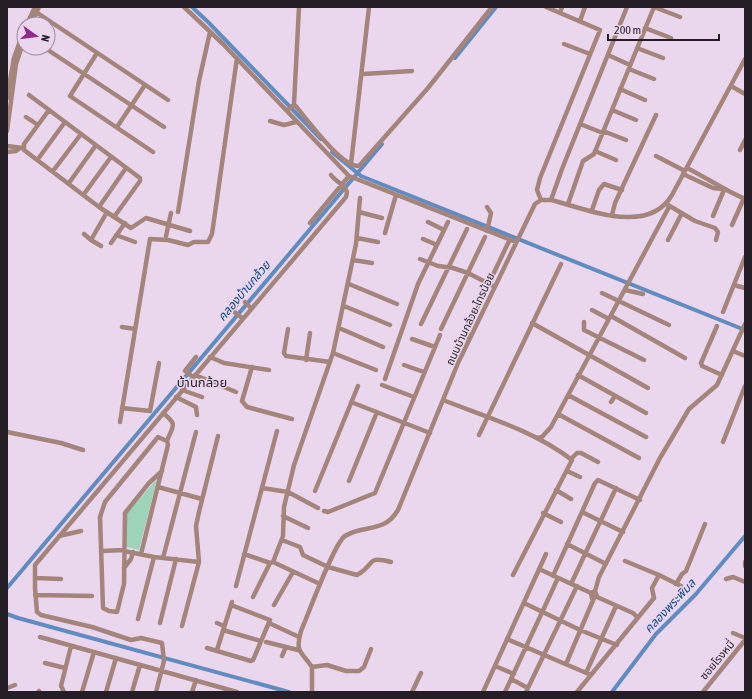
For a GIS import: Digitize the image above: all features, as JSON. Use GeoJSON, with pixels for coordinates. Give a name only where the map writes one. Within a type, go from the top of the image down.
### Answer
{"type":"FeatureCollection","features":[{"type":"Feature","properties":{"kind":"street"},"geometry":{"type":"LineString","coordinates":[[28,7],[35,10],[39,7]]}},
{"type":"Feature","properties":{"kind":"street"},"geometry":{"type":"LineString","coordinates":[[184,7],[336,153],[351,164],[359,166],[428,88],[492,7]]}},
{"type":"Feature","properties":{"kind":"street"},"geometry":{"type":"LineString","coordinates":[[299,7],[290,108],[296,122],[352,177],[510,239],[517,240]]}},
{"type":"Feature","properties":{"kind":"street"},"geometry":{"type":"LineString","coordinates":[[351,164],[369,7]]}},
{"type":"Feature","properties":{"kind":"street"},"geometry":{"type":"LineString","coordinates":[[546,7],[600,30],[540,178],[537,190],[540,200],[551,200],[629,218],[644,216],[668,205]]}},
{"type":"Feature","properties":{"kind":"street"},"geometry":{"type":"LineString","coordinates":[[560,13],[562,7]]}},
{"type":"Feature","properties":{"kind":"street"},"geometry":{"type":"LineString","coordinates":[[580,21],[585,7]]}},
{"type":"Feature","properties":{"kind":"street"},"geometry":{"type":"LineString","coordinates":[[551,200],[627,7]]}},
{"type":"Feature","properties":{"kind":"street"},"geometry":{"type":"LineString","coordinates":[[568,204],[583,161],[594,154],[654,7],[680,17]]}},
{"type":"Feature","properties":{"kind":"street"},"geometry":{"type":"LineString","coordinates":[[56,26],[168,100]]}},
{"type":"Feature","properties":{"kind":"street"},"geometry":{"type":"LineString","coordinates":[[645,28],[671,38]]}},
{"type":"Feature","properties":{"kind":"street"},"geometry":{"type":"LineString","coordinates":[[178,212],[198,81],[210,32]]}},
{"type":"Feature","properties":{"kind":"street"},"geometry":{"type":"LineString","coordinates":[[564,44],[590,54]]}},
{"type":"Feature","properties":{"kind":"street"},"geometry":{"type":"LineString","coordinates":[[637,48],[662,58]]}},
{"type":"Feature","properties":{"kind":"street"},"geometry":{"type":"LineString","coordinates":[[7,98],[16,52]]}},
{"type":"Feature","properties":{"kind":"street"},"geometry":{"type":"LineString","coordinates":[[97,53],[83,73],[70,96],[153,152]]}},
{"type":"Feature","properties":{"kind":"street"},"geometry":{"type":"LineString","coordinates":[[56,55],[164,127]]}},
{"type":"Feature","properties":{"kind":"street"},"geometry":{"type":"LineString","coordinates":[[608,55],[654,79]]}},
{"type":"Feature","properties":{"kind":"street"},"geometry":{"type":"LineString","coordinates":[[7,131],[16,64],[19,56]]}},
{"type":"Feature","properties":{"kind":"street"},"geometry":{"type":"LineString","coordinates":[[120,422],[150,239],[168,240],[188,245],[194,242],[208,242],[210,240],[236,58]]}},
{"type":"Feature","properties":{"kind":"street"},"geometry":{"type":"LineString","coordinates":[[537,438],[546,434],[558,414],[632,277],[685,171],[745,59]]}},
{"type":"Feature","properties":{"kind":"street"},"geometry":{"type":"LineString","coordinates":[[362,74],[412,72]]}},
{"type":"Feature","properties":{"kind":"street"},"geometry":{"type":"LineString","coordinates":[[117,127],[145,85]]}},
{"type":"Feature","properties":{"kind":"street"},"geometry":{"type":"LineString","coordinates":[[730,86],[745,94]]}},
{"type":"Feature","properties":{"kind":"street"},"geometry":{"type":"LineString","coordinates":[[620,90],[645,100]]}},
{"type":"Feature","properties":{"kind":"street"},"geometry":{"type":"LineString","coordinates":[[29,95],[140,178],[140,181],[114,216]]}},
{"type":"Feature","properties":{"kind":"street"},"geometry":{"type":"LineString","coordinates":[[7,152],[16,151],[21,148],[49,110]]}},
{"type":"Feature","properties":{"kind":"street"},"geometry":{"type":"LineString","coordinates":[[612,110],[636,120]]}},
{"type":"Feature","properties":{"kind":"street"},"geometry":{"type":"LineString","coordinates":[[612,215],[656,115]]}},
{"type":"Feature","properties":{"kind":"street"},"geometry":{"type":"LineString","coordinates":[[26,117],[38,125]]}},
{"type":"Feature","properties":{"kind":"street"},"geometry":{"type":"LineString","coordinates":[[270,121],[284,125],[296,122]]}},
{"type":"Feature","properties":{"kind":"street"},"geometry":{"type":"LineString","coordinates":[[38,159],[65,122]]}},
{"type":"Feature","properties":{"kind":"street"},"geometry":{"type":"LineString","coordinates":[[580,124],[626,140]]}},
{"type":"Feature","properties":{"kind":"street"},"geometry":{"type":"LineString","coordinates":[[53,171],[81,134]]}},
{"type":"Feature","properties":{"kind":"street"},"geometry":{"type":"LineString","coordinates":[[740,150],[745,140]]}},
{"type":"Feature","properties":{"kind":"street"},"geometry":{"type":"LineString","coordinates":[[69,183],[96,145]]}},
{"type":"Feature","properties":{"kind":"street"},"geometry":{"type":"LineString","coordinates":[[7,146],[21,148],[38,159],[107,212],[132,228],[146,218],[190,231]]}},
{"type":"Feature","properties":{"kind":"street"},"geometry":{"type":"LineString","coordinates":[[595,151],[616,160]]}},
{"type":"Feature","properties":{"kind":"street"},"geometry":{"type":"LineString","coordinates":[[84,194],[111,156]]}},
{"type":"Feature","properties":{"kind":"street"},"geometry":{"type":"LineString","coordinates":[[656,156],[713,188],[723,189],[744,198],[732,225]]}},
{"type":"Feature","properties":{"kind":"street"},"geometry":{"type":"LineString","coordinates":[[99,206],[126,168]]}},
{"type":"Feature","properties":{"kind":"street"},"geometry":{"type":"LineString","coordinates":[[167,644],[141,638],[131,640],[92,627],[41,615],[36,612],[35,565],[182,390],[191,375],[210,357],[241,318],[248,305],[346,197],[347,192],[343,185],[331,175]]}},
{"type":"Feature","properties":{"kind":"street"},"geometry":{"type":"LineString","coordinates":[[310,223],[343,185],[352,177]]}},
{"type":"Feature","properties":{"kind":"street"},"geometry":{"type":"LineString","coordinates":[[592,210],[599,190],[604,184],[622,190]]}},
{"type":"Feature","properties":{"kind":"street"},"geometry":{"type":"LineString","coordinates":[[713,216],[723,189]]}},
{"type":"Feature","properties":{"kind":"street"},"geometry":{"type":"LineString","coordinates":[[385,233],[396,195]]}},
{"type":"Feature","properties":{"kind":"street"},"geometry":{"type":"LineString","coordinates":[[253,597],[282,540],[283,516],[294,465],[333,353],[349,284],[357,238],[360,198]]}},
{"type":"Feature","properties":{"kind":"street","name":"ถนนบ้านกล้วย-ไทรน้อย"},"geometry":{"type":"LineString","coordinates":[[298,650],[299,637],[336,546],[345,536],[382,526],[395,515],[404,497],[468,342],[535,204],[540,200]]}},
{"type":"Feature","properties":{"kind":"street"},"geometry":{"type":"LineString","coordinates":[[668,205],[695,221],[718,230],[716,240]]}},
{"type":"Feature","properties":{"kind":"street"},"geometry":{"type":"LineString","coordinates":[[487,207],[491,213],[490,223],[487,230]]}},
{"type":"Feature","properties":{"kind":"street"},"geometry":{"type":"LineString","coordinates":[[91,240],[107,212]]}},
{"type":"Feature","properties":{"kind":"street"},"geometry":{"type":"LineString","coordinates":[[359,212],[382,218]]}},
{"type":"Feature","properties":{"kind":"street"},"geometry":{"type":"LineString","coordinates":[[166,236],[171,213]]}},
{"type":"Feature","properties":{"kind":"street"},"geometry":{"type":"LineString","coordinates":[[668,240],[682,213]]}},
{"type":"Feature","properties":{"kind":"street"},"geometry":{"type":"LineString","coordinates":[[428,222],[444,230]]}},
{"type":"Feature","properties":{"kind":"street"},"geometry":{"type":"LineString","coordinates":[[385,379],[418,284],[448,222]]}},
{"type":"Feature","properties":{"kind":"street"},"geometry":{"type":"LineString","coordinates":[[111,243],[125,224]]}},
{"type":"Feature","properties":{"kind":"street"},"geometry":{"type":"LineString","coordinates":[[421,324],[467,229]]}},
{"type":"Feature","properties":{"kind":"street"},"geometry":{"type":"LineString","coordinates":[[84,234],[101,246]]}},
{"type":"Feature","properties":{"kind":"street"},"geometry":{"type":"LineString","coordinates":[[116,235],[136,242]]}},
{"type":"Feature","properties":{"kind":"street"},"geometry":{"type":"LineString","coordinates":[[441,329],[485,237]]}},
{"type":"Feature","properties":{"kind":"street"},"geometry":{"type":"LineString","coordinates":[[357,238],[378,242]]}},
{"type":"Feature","properties":{"kind":"street"},"geometry":{"type":"LineString","coordinates":[[423,239],[437,245]]}},
{"type":"Feature","properties":{"kind":"street"},"geometry":{"type":"LineString","coordinates":[[468,342],[467,331],[488,283],[510,239]]}},
{"type":"Feature","properties":{"kind":"street"},"geometry":{"type":"LineString","coordinates":[[723,312],[745,257]]}},
{"type":"Feature","properties":{"kind":"street"},"geometry":{"type":"LineString","coordinates":[[420,259],[468,273],[495,287]]}},
{"type":"Feature","properties":{"kind":"street"},"geometry":{"type":"LineString","coordinates":[[353,260],[372,263]]}},
{"type":"Feature","properties":{"kind":"street"},"geometry":{"type":"LineString","coordinates":[[479,435],[486,417],[561,264]]}},
{"type":"Feature","properties":{"kind":"street"},"geometry":{"type":"LineString","coordinates":[[349,284],[397,304]]}},
{"type":"Feature","properties":{"kind":"street"},"geometry":{"type":"LineString","coordinates":[[734,284],[745,288]]}},
{"type":"Feature","properties":{"kind":"street"},"geometry":{"type":"LineString","coordinates":[[625,290],[643,294]]}},
{"type":"Feature","properties":{"kind":"street"},"geometry":{"type":"LineString","coordinates":[[602,293],[669,325]]}},
{"type":"Feature","properties":{"kind":"street"},"geometry":{"type":"LineString","coordinates":[[237,304],[232,309],[234,313],[241,318]]}},
{"type":"Feature","properties":{"kind":"street"},"geometry":{"type":"LineString","coordinates":[[344,306],[390,325]]}},
{"type":"Feature","properties":{"kind":"street"},"geometry":{"type":"LineString","coordinates":[[592,310],[685,358]]}},
{"type":"Feature","properties":{"kind":"street"},"geometry":{"type":"LineString","coordinates":[[584,322],[584,330],[644,360]]}},
{"type":"Feature","properties":{"kind":"street"},"geometry":{"type":"LineString","coordinates":[[532,324],[648,388]]}},
{"type":"Feature","properties":{"kind":"street"},"geometry":{"type":"LineString","coordinates":[[637,617],[634,613],[591,596],[599,577],[640,500],[660,458],[687,411],[715,387],[745,324]]}},
{"type":"Feature","properties":{"kind":"street"},"geometry":{"type":"LineString","coordinates":[[717,326],[701,364],[702,366],[722,375]]}},
{"type":"Feature","properties":{"kind":"street"},"geometry":{"type":"LineString","coordinates":[[122,327],[135,329]]}},
{"type":"Feature","properties":{"kind":"street"},"geometry":{"type":"LineString","coordinates":[[339,328],[383,347]]}},
{"type":"Feature","properties":{"kind":"street"},"geometry":{"type":"LineString","coordinates":[[288,329],[285,355],[306,360],[330,362]]}},
{"type":"Feature","properties":{"kind":"street"},"geometry":{"type":"LineString","coordinates":[[306,360],[310,333]]}},
{"type":"Feature","properties":{"kind":"street"},"geometry":{"type":"LineString","coordinates":[[324,510],[328,512],[374,494],[440,335]]}},
{"type":"Feature","properties":{"kind":"street"},"geometry":{"type":"LineString","coordinates":[[412,339],[435,347]]}},
{"type":"Feature","properties":{"kind":"street"},"geometry":{"type":"LineString","coordinates":[[733,351],[745,356]]}},
{"type":"Feature","properties":{"kind":"street"},"geometry":{"type":"LineString","coordinates":[[333,353],[376,370]]}},
{"type":"Feature","properties":{"kind":"street"},"geometry":{"type":"LineString","coordinates":[[196,357],[186,369],[191,375],[236,392]]}},
{"type":"Feature","properties":{"kind":"street"},"geometry":{"type":"LineString","coordinates":[[210,357],[224,363],[270,370]]}},
{"type":"Feature","properties":{"kind":"street"},"geometry":{"type":"LineString","coordinates":[[122,408],[150,411],[159,363]]}},
{"type":"Feature","properties":{"kind":"street"},"geometry":{"type":"LineString","coordinates":[[404,364],[424,372]]}},
{"type":"Feature","properties":{"kind":"street"},"geometry":{"type":"LineString","coordinates":[[252,367],[243,395],[242,401],[244,404],[248,407],[292,419]]}},
{"type":"Feature","properties":{"kind":"street"},"geometry":{"type":"LineString","coordinates":[[578,375],[646,413]]}},
{"type":"Feature","properties":{"kind":"street"},"geometry":{"type":"LineString","coordinates":[[382,385],[414,397]]}},
{"type":"Feature","properties":{"kind":"street"},"geometry":{"type":"LineString","coordinates":[[315,491],[358,386]]}},
{"type":"Feature","properties":{"kind":"street"},"geometry":{"type":"LineString","coordinates":[[724,442],[745,386]]}},
{"type":"Feature","properties":{"kind":"street"},"geometry":{"type":"LineString","coordinates":[[182,390],[202,397]]}},
{"type":"Feature","properties":{"kind":"street"},"geometry":{"type":"LineString","coordinates":[[568,395],[646,437]]}},
{"type":"Feature","properties":{"kind":"street"},"geometry":{"type":"LineString","coordinates":[[611,402],[615,396]]}},
{"type":"Feature","properties":{"kind":"street"},"geometry":{"type":"LineString","coordinates":[[176,397],[196,407],[197,415]]}},
{"type":"Feature","properties":{"kind":"street"},"geometry":{"type":"LineString","coordinates":[[443,400],[537,438],[561,451],[571,459]]}},
{"type":"Feature","properties":{"kind":"street"},"geometry":{"type":"LineString","coordinates":[[352,402],[430,433]]}},
{"type":"Feature","properties":{"kind":"street"},"geometry":{"type":"LineString","coordinates":[[349,481],[377,412]]}},
{"type":"Feature","properties":{"kind":"street"},"geometry":{"type":"LineString","coordinates":[[141,554],[168,445],[167,441],[174,422],[163,413]]}},
{"type":"Feature","properties":{"kind":"street"},"geometry":{"type":"LineString","coordinates":[[558,414],[639,458]]}},
{"type":"Feature","properties":{"kind":"street"},"geometry":{"type":"LineString","coordinates":[[236,586],[277,431]]}},
{"type":"Feature","properties":{"kind":"street"},"geometry":{"type":"LineString","coordinates":[[7,432],[83,450]]}},
{"type":"Feature","properties":{"kind":"street"},"geometry":{"type":"LineString","coordinates":[[163,558],[196,432]]}},
{"type":"Feature","properties":{"kind":"street"},"geometry":{"type":"LineString","coordinates":[[182,626],[198,562],[196,526],[218,436]]}},
{"type":"Feature","properties":{"kind":"street"},"geometry":{"type":"LineString","coordinates":[[162,471],[149,483],[124,513],[124,584],[118,611],[104,609],[100,517],[105,502],[158,437],[167,441]]}},
{"type":"Feature","properties":{"kind":"street"},"geometry":{"type":"LineString","coordinates":[[513,575],[543,513],[567,471],[571,459],[577,453],[581,453],[598,462]]}},
{"type":"Feature","properties":{"kind":"street"},"geometry":{"type":"LineString","coordinates":[[567,471],[580,477]]}},
{"type":"Feature","properties":{"kind":"street"},"geometry":{"type":"LineString","coordinates":[[505,692],[543,612],[567,544],[594,483],[598,480],[640,500]]}},
{"type":"Feature","properties":{"kind":"street"},"geometry":{"type":"LineString","coordinates":[[158,487],[202,498]]}},
{"type":"Feature","properties":{"kind":"street"},"geometry":{"type":"LineString","coordinates":[[262,488],[288,492],[318,508]]}},
{"type":"Feature","properties":{"kind":"street"},"geometry":{"type":"LineString","coordinates":[[571,584],[616,488]]}},
{"type":"Feature","properties":{"kind":"street"},"geometry":{"type":"LineString","coordinates":[[556,490],[571,499]]}},
{"type":"Feature","properties":{"kind":"street"},"geometry":{"type":"LineString","coordinates":[[582,512],[623,532]]}},
{"type":"Feature","properties":{"kind":"street"},"geometry":{"type":"LineString","coordinates":[[543,513],[560,522]]}},
{"type":"Feature","properties":{"kind":"street"},"geometry":{"type":"LineString","coordinates":[[283,516],[308,528]]}},
{"type":"Feature","properties":{"kind":"street"},"geometry":{"type":"LineString","coordinates":[[625,561],[679,585],[682,574],[686,571],[705,524]]}},
{"type":"Feature","properties":{"kind":"street"},"geometry":{"type":"LineString","coordinates":[[59,536],[81,531]]}},
{"type":"Feature","properties":{"kind":"street"},"geometry":{"type":"LineString","coordinates":[[282,540],[300,547],[303,555],[328,567],[357,575],[364,571],[373,560],[377,558],[391,562]]}},
{"type":"Feature","properties":{"kind":"street"},"geometry":{"type":"LineString","coordinates":[[567,544],[606,564]]}},
{"type":"Feature","properties":{"kind":"street"},"geometry":{"type":"LineString","coordinates":[[102,551],[123,550],[154,557],[198,562]]}},
{"type":"Feature","properties":{"kind":"street"},"geometry":{"type":"LineString","coordinates":[[124,568],[131,559],[133,552]]}},
{"type":"Feature","properties":{"kind":"street"},"geometry":{"type":"LineString","coordinates":[[244,554],[271,562],[320,584]]}},
{"type":"Feature","properties":{"kind":"street"},"geometry":{"type":"LineString","coordinates":[[483,692],[546,554]]}},
{"type":"Feature","properties":{"kind":"street"},"geometry":{"type":"LineString","coordinates":[[138,619],[154,557]]}},
{"type":"Feature","properties":{"kind":"street"},"geometry":{"type":"LineString","coordinates":[[160,623],[176,559]]}},
{"type":"Feature","properties":{"kind":"street"},"geometry":{"type":"LineString","coordinates":[[539,570],[593,592]]}},
{"type":"Feature","properties":{"kind":"street"},"geometry":{"type":"LineString","coordinates":[[274,605],[293,572]]}},
{"type":"Feature","properties":{"kind":"street"},"geometry":{"type":"LineString","coordinates":[[577,692],[589,674],[617,645],[637,617],[654,598],[652,588],[659,575]]}},
{"type":"Feature","properties":{"kind":"street"},"geometry":{"type":"LineString","coordinates":[[726,579],[733,577],[745,582]]}},
{"type":"Feature","properties":{"kind":"street"},"geometry":{"type":"LineString","coordinates":[[35,578],[61,579]]}},
{"type":"Feature","properties":{"kind":"street"},"geometry":{"type":"LineString","coordinates":[[511,679],[527,690],[577,586]]}},
{"type":"Feature","properties":{"kind":"street"},"geometry":{"type":"LineString","coordinates":[[35,595],[92,596]]}},
{"type":"Feature","properties":{"kind":"street"},"geometry":{"type":"LineString","coordinates":[[566,664],[595,598]]}},
{"type":"Feature","properties":{"kind":"street"},"geometry":{"type":"LineString","coordinates":[[524,603],[560,621],[617,645]]}},
{"type":"Feature","properties":{"kind":"street"},"geometry":{"type":"LineString","coordinates":[[207,648],[251,661],[263,642],[269,623],[269,618],[231,604],[217,650]]}},
{"type":"Feature","properties":{"kind":"street"},"geometry":{"type":"LineString","coordinates":[[589,674],[601,639],[616,606]]}},
{"type":"Feature","properties":{"kind":"street"},"geometry":{"type":"LineString","coordinates":[[217,623],[224,628],[263,642],[298,650],[312,667],[312,692]]}},
{"type":"Feature","properties":{"kind":"street"},"geometry":{"type":"LineString","coordinates":[[269,623],[299,637]]}},
{"type":"Feature","properties":{"kind":"street"},"geometry":{"type":"LineString","coordinates":[[733,633],[745,639]]}},
{"type":"Feature","properties":{"kind":"street"},"geometry":{"type":"LineString","coordinates":[[40,637],[237,692]]}},
{"type":"Feature","properties":{"kind":"street"},"geometry":{"type":"LineString","coordinates":[[507,639],[589,674]]}},
{"type":"Feature","properties":{"kind":"street","name":"ซอยโรงหมี่"},"geometry":{"type":"LineString","coordinates":[[703,692],[745,639]]}},
{"type":"Feature","properties":{"kind":"street"},"geometry":{"type":"LineString","coordinates":[[156,692],[164,661],[162,643]]}},
{"type":"Feature","properties":{"kind":"street"},"geometry":{"type":"LineString","coordinates":[[64,692],[61,686],[71,646]]}},
{"type":"Feature","properties":{"kind":"street"},"geometry":{"type":"LineString","coordinates":[[282,656],[286,647]]}},
{"type":"Feature","properties":{"kind":"street"},"geometry":{"type":"LineString","coordinates":[[312,667],[327,666],[346,671],[360,671],[364,667],[371,649]]}},
{"type":"Feature","properties":{"kind":"street"},"geometry":{"type":"LineString","coordinates":[[82,692],[94,652]]}},
{"type":"Feature","properties":{"kind":"street"},"geometry":{"type":"LineString","coordinates":[[106,692],[116,658]]}},
{"type":"Feature","properties":{"kind":"street"},"geometry":{"type":"LineString","coordinates":[[45,663],[65,668]]}},
{"type":"Feature","properties":{"kind":"street"},"geometry":{"type":"LineString","coordinates":[[132,692],[140,665]]}},
{"type":"Feature","properties":{"kind":"street"},"geometry":{"type":"LineString","coordinates":[[495,666],[514,674]]}},
{"type":"Feature","properties":{"kind":"street"},"geometry":{"type":"LineString","coordinates":[[412,692],[421,673]]}},
{"type":"Feature","properties":{"kind":"street"},"geometry":{"type":"LineString","coordinates":[[192,692],[196,680]]}},
{"type":"Feature","properties":{"kind":"street"},"geometry":{"type":"LineString","coordinates":[[7,688],[15,685]]}},
{"type":"Feature","properties":{"kind":"street"},"geometry":{"type":"LineString","coordinates":[[216,692],[218,686]]}},
{"type":"Feature","properties":{"kind":"green space"},"geometry":{"type":"Polygon","coordinates":[[[157,479],[139,550],[127,547],[126,517],[128,512],[157,479]]]}},
{"type":"Feature","properties":{"kind":"waterway"},"geometry":{"type":"LineString","coordinates":[[192,7],[321,139]]}},
{"type":"Feature","properties":{"kind":"waterway","name":"คลองบ้านกล้วย"},"geometry":{"type":"LineString","coordinates":[[455,58],[496,7]]}},
{"type":"Feature","properties":{"kind":"waterway","name":"คลองบ้านกล้วย"},"geometry":{"type":"LineString","coordinates":[[7,588],[382,144]]}},
{"type":"Feature","properties":{"kind":"waterway"},"geometry":{"type":"LineString","coordinates":[[332,152],[361,176],[745,330]]}},
{"type":"Feature","properties":{"kind":"waterway","name":"คลองพระพิมล"},"geometry":{"type":"LineString","coordinates":[[612,692],[656,634],[696,594],[745,536]]}},
{"type":"Feature","properties":{"kind":"waterway"},"geometry":{"type":"LineString","coordinates":[[7,614],[289,692]]}},
{"type":"Feature","properties":{"kind":"district","name":"บ้านกล้วย"},"geometry":{"type":"Point","coordinates":[202,382]}}]}
